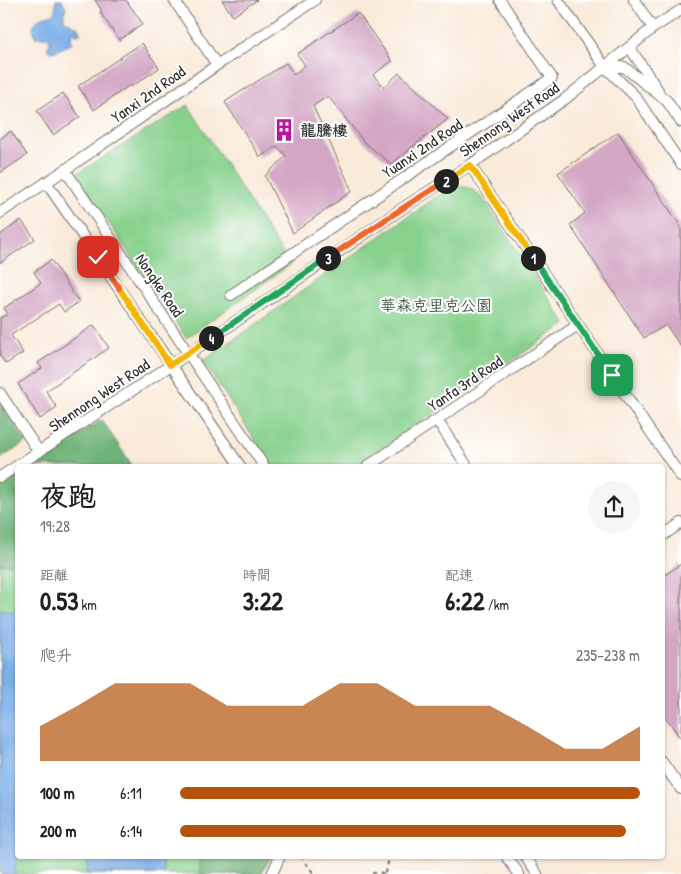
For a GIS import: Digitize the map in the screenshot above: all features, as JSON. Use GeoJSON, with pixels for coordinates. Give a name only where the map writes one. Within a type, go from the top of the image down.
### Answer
{"type":"FeatureCollection","features":[{"type":"Feature","properties":{"kind":"street"},"geometry":{"type":"LineString","coordinates":[[174,0],[217,64]]}},
{"type":"Feature","properties":{"kind":"street","name":"Yanxi 2nd Road"},"geometry":{"type":"LineString","coordinates":[[0,213],[217,64],[315,0]]}},
{"type":"Feature","properties":{"kind":"street","name":"Yuanxi 2nd Road"},"geometry":{"type":"LineString","coordinates":[[231,295],[552,78],[500,0]]}},
{"type":"Feature","properties":{"kind":"street"},"geometry":{"type":"LineString","coordinates":[[558,0],[606,67],[635,96],[681,164]]}},
{"type":"Feature","properties":{"kind":"street"},"geometry":{"type":"LineString","coordinates":[[634,0],[654,28]]}},
{"type":"Feature","properties":{"kind":"street","name":"Shennong West Road"},"geometry":{"type":"LineString","coordinates":[[20,464],[188,354],[360,236],[470,165],[565,99],[654,28],[681,10]]}},
{"type":"Feature","properties":{"kind":"street"},"geometry":{"type":"LineString","coordinates":[[630,48],[663,97]]}},
{"type":"Feature","properties":{"kind":"street"},"geometry":{"type":"LineString","coordinates":[[606,67],[624,67],[663,97],[681,122]]}},
{"type":"Feature","properties":{"kind":"street"},"geometry":{"type":"LineString","coordinates":[[470,165],[681,476]]}},
{"type":"Feature","properties":{"kind":"street","name":"Nongke Road"},"geometry":{"type":"LineString","coordinates":[[65,170],[263,464]]}},
{"type":"Feature","properties":{"kind":"street"},"geometry":{"type":"LineString","coordinates":[[46,182],[239,464]]}},
{"type":"Feature","properties":{"kind":"street","name":"Yanfa 3rd Road"},"geometry":{"type":"LineString","coordinates":[[371,464],[578,325]]}},
{"type":"Feature","properties":{"kind":"street"},"geometry":{"type":"LineString","coordinates":[[0,393],[39,452]]}},
{"type":"Feature","properties":{"kind":"street"},"geometry":{"type":"LineString","coordinates":[[437,420],[466,464]]}},
{"type":"Feature","properties":{"kind":"street","name":"Shennong West Road"},"geometry":{"type":"LineString","coordinates":[[0,477],[15,467]]}},
{"type":"Feature","properties":{"kind":"street"},"geometry":{"type":"LineString","coordinates":[[665,534],[681,523]]}},
{"type":"Feature","properties":{"kind":"street"},"geometry":{"type":"LineString","coordinates":[[665,766],[681,789]]}},
{"type":"Feature","properties":{"kind":"street"},"geometry":{"type":"LineString","coordinates":[[272,874],[279,859]]}},
{"type":"Feature","properties":{"kind":"street"},"geometry":{"type":"LineString","coordinates":[[508,859],[519,874]]}},
{"type":"Feature","properties":{"kind":"street"},"geometry":{"type":"LineString","coordinates":[[528,859],[537,874]]}},
{"type":"Feature","properties":{"kind":"path"},"geometry":{"type":"LineString","coordinates":[[303,859],[314,874]]}},
{"type":"Feature","properties":{"kind":"path"},"geometry":{"type":"LineString","coordinates":[[372,874],[377,872],[386,874],[389,859]]}},
{"type":"Feature","properties":{"kind":"green space"},"geometry":{"type":"Polygon","coordinates":[[[188,105],[290,265],[186,338],[76,174],[188,105]]]}},
{"type":"Feature","properties":{"kind":"green space","name":"華森克里克公園"},"geometry":{"type":"Polygon","coordinates":[[[453,185],[470,188],[482,197],[566,324],[359,464],[271,464],[203,361],[453,185]]]}},
{"type":"Feature","properties":{"kind":"green space"},"geometry":{"type":"Polygon","coordinates":[[[0,403],[26,442],[0,459],[0,403]]]}},
{"type":"Feature","properties":{"kind":"green space"},"geometry":{"type":"Polygon","coordinates":[[[102,420],[131,464],[32,464],[102,420]]]}},
{"type":"Feature","properties":{"kind":"green space"},"geometry":{"type":"Polygon","coordinates":[[[15,474],[15,859],[269,859],[261,874],[0,874],[0,484],[15,474]]]}},
{"type":"Feature","properties":{"kind":"green space"},"geometry":{"type":"Polygon","coordinates":[[[15,474],[15,564],[0,565],[0,484],[15,474]]]}},
{"type":"Feature","properties":{"kind":"green space"},"geometry":{"type":"Polygon","coordinates":[[[198,859],[269,859],[261,874],[201,874],[198,859]]]}},
{"type":"Feature","properties":{"kind":"water"},"geometry":{"type":"Polygon","coordinates":[[[56,0],[62,0],[66,8],[64,20],[77,27],[81,33],[77,35],[74,31],[71,36],[72,43],[50,52],[47,49],[50,43],[49,37],[35,37],[33,26],[40,18],[55,12],[56,0]]]}},
{"type":"Feature","properties":{"kind":"water"},"geometry":{"type":"Polygon","coordinates":[[[0,609],[15,613],[15,859],[17,859],[14,870],[16,874],[0,874],[0,609]]]}},
{"type":"Feature","properties":{"kind":"water"},"geometry":{"type":"Polygon","coordinates":[[[88,859],[161,859],[163,866],[163,874],[87,874],[88,859]]]}},
{"type":"Feature","properties":{"kind":"building"},"geometry":{"type":"Polygon","coordinates":[[[95,0],[126,0],[143,24],[119,40],[100,12],[102,11],[95,0]]]}},
{"type":"Feature","properties":{"kind":"building"},"geometry":{"type":"Polygon","coordinates":[[[222,0],[257,0],[233,16],[222,0]]]}},
{"type":"Feature","properties":{"kind":"building","name":"龍騰樓"},"geometry":{"type":"Polygon","coordinates":[[[358,13],[392,61],[373,75],[384,87],[399,73],[448,119],[391,164],[363,141],[328,96],[313,106],[352,191],[293,233],[265,176],[286,156],[277,146],[260,157],[225,102],[286,63],[294,75],[305,65],[297,54],[358,13]]]}},
{"type":"Feature","properties":{"kind":"building"},"geometry":{"type":"Polygon","coordinates":[[[142,43],[159,68],[94,110],[78,86],[142,43]]]}},
{"type":"Feature","properties":{"kind":"building"},"geometry":{"type":"Polygon","coordinates":[[[63,93],[80,117],[53,135],[37,111],[63,93]]]}},
{"type":"Feature","properties":{"kind":"building"},"geometry":{"type":"Polygon","coordinates":[[[11,131],[27,155],[0,173],[0,139],[11,131]]]}},
{"type":"Feature","properties":{"kind":"building"},"geometry":{"type":"Polygon","coordinates":[[[618,132],[681,227],[681,347],[666,325],[644,338],[570,225],[585,213],[558,173],[618,132]]]}},
{"type":"Feature","properties":{"kind":"building"},"geometry":{"type":"Polygon","coordinates":[[[21,220],[35,239],[0,263],[0,235],[21,220]]]}},
{"type":"Feature","properties":{"kind":"building"},"geometry":{"type":"Polygon","coordinates":[[[51,260],[79,302],[64,312],[59,304],[11,335],[23,353],[6,364],[0,356],[0,318],[8,314],[4,308],[41,283],[34,272],[51,260]]]}},
{"type":"Feature","properties":{"kind":"building"},"geometry":{"type":"Polygon","coordinates":[[[94,325],[109,348],[46,391],[57,408],[40,419],[18,384],[42,368],[38,363],[94,325]]]}},
{"type":"Feature","properties":{"kind":"building"},"geometry":{"type":"Polygon","coordinates":[[[681,564],[681,739],[665,716],[665,575],[681,564]]]}},
{"type":"Feature","properties":{"kind":"place","name":"龍騰樓"},"geometry":{"type":"Point","coordinates":[284,130]}},
{"type":"Feature","properties":{"kind":"route"},"geometry":{"type":"LineString","coordinates":[[98,257],[170,365],[345,246],[470,165],[612,375]]}}]}
